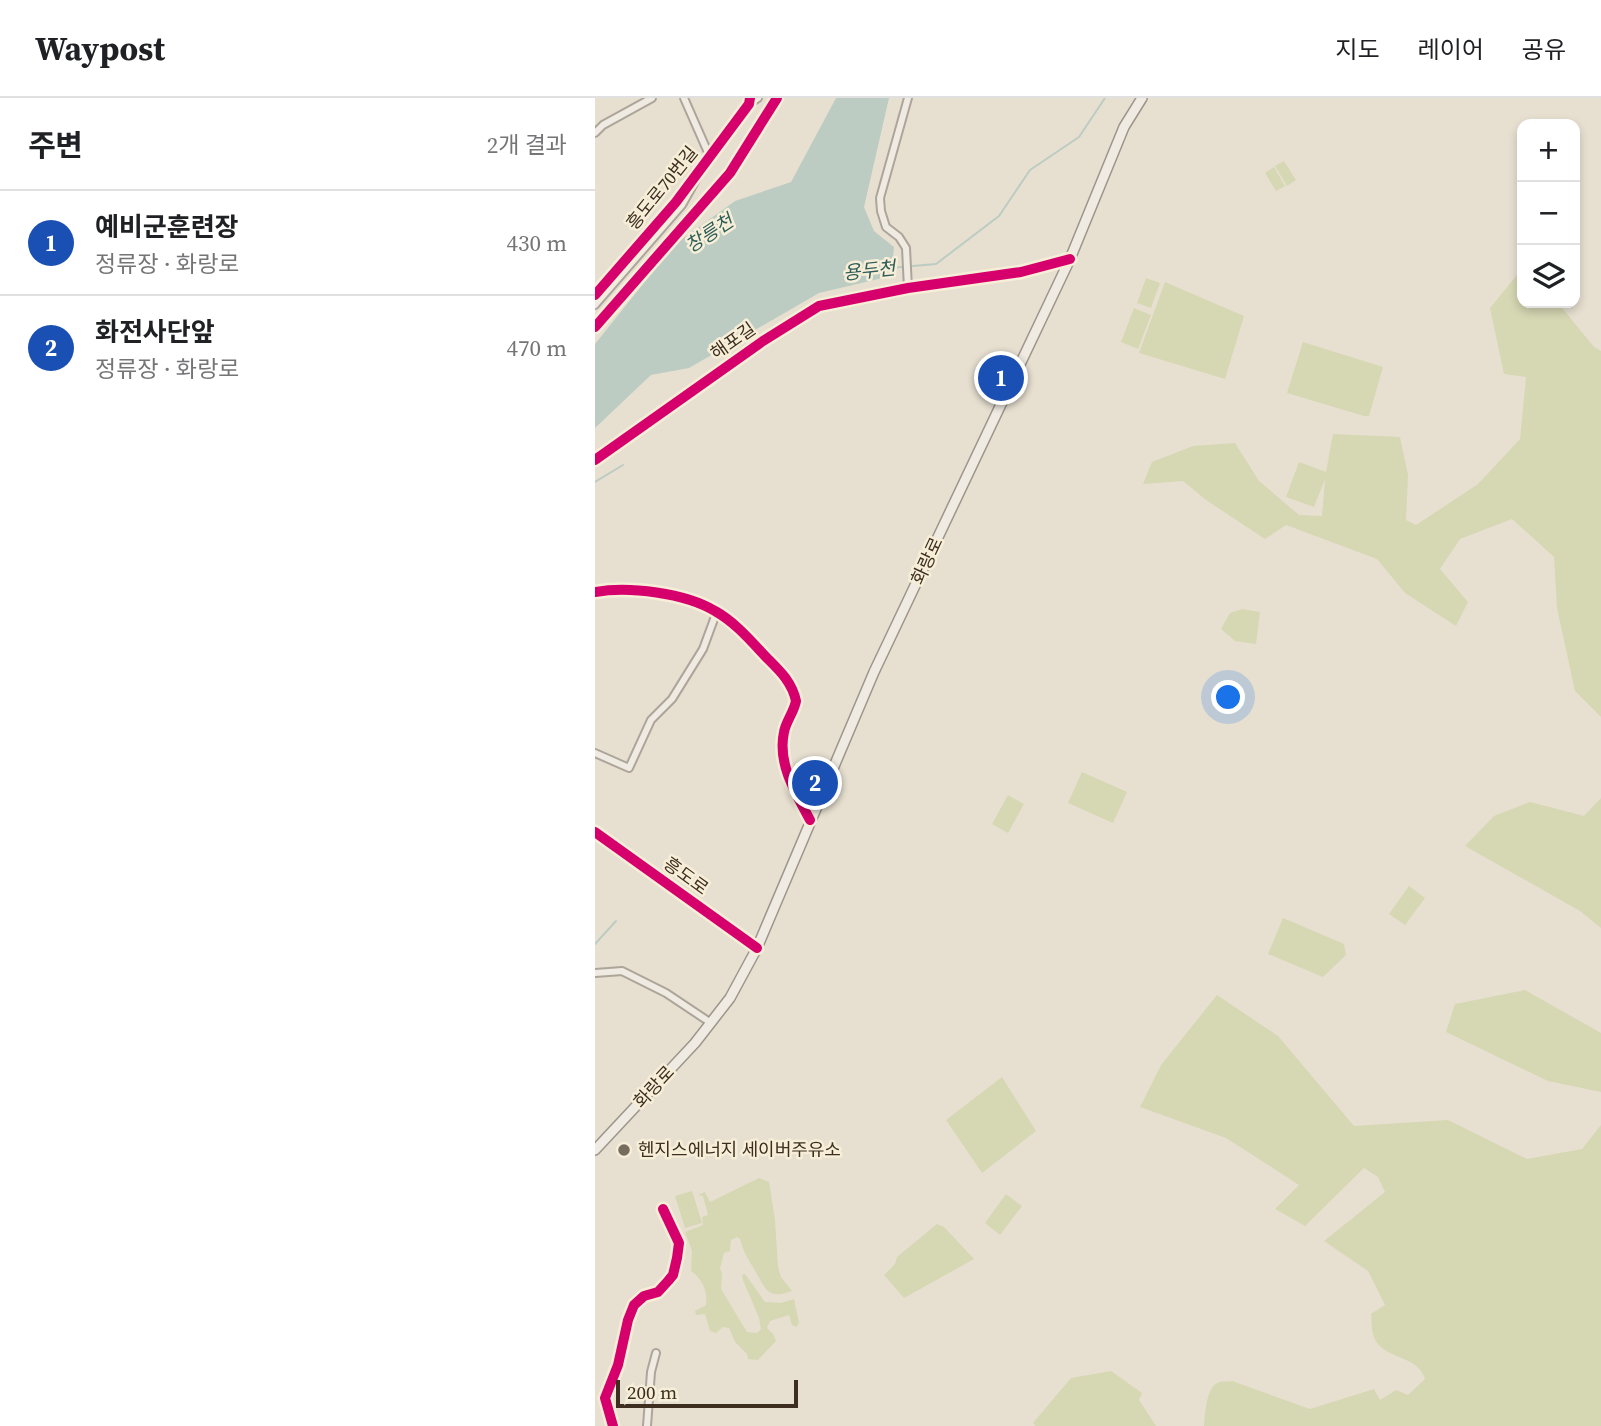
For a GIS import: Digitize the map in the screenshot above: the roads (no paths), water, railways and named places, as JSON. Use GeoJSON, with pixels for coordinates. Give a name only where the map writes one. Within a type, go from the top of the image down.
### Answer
{"type":"FeatureCollection","features":[{"type":"Feature","properties":{"kind":"main road","name":"화랑로"},"geometry":{"type":"LineString","coordinates":[[595,1150],[695,1043],[730,998],[757,948],[874,671],[1070,259],[1124,127],[1142,98]]}},
{"type":"Feature","properties":{"kind":"street"},"geometry":{"type":"LineString","coordinates":[[595,133],[603,125],[652,98]]}},
{"type":"Feature","properties":{"kind":"street","name":"흥도로70번길"},"geometry":{"type":"LineString","coordinates":[[684,98],[710,157]]}},
{"type":"Feature","properties":{"kind":"street","name":"흥도로70번길"},"geometry":{"type":"LineString","coordinates":[[595,295],[676,202],[749,101],[758,98]]}},
{"type":"Feature","properties":{"kind":"street"},"geometry":{"type":"LineString","coordinates":[[908,98],[880,198],[885,227],[899,237],[906,248],[908,288]]}},
{"type":"Feature","properties":{"kind":"street"},"geometry":{"type":"LineString","coordinates":[[595,305],[682,205],[702,167]]}},
{"type":"Feature","properties":{"kind":"street","name":"해포길"},"geometry":{"type":"LineString","coordinates":[[595,460],[763,341],[819,306],[908,288],[1021,272],[1070,259]]}},
{"type":"Feature","properties":{"kind":"street"},"geometry":{"type":"LineString","coordinates":[[595,592],[630,590],[700,603],[717,611],[744,634],[789,681],[794,692],[794,709],[785,728],[781,748],[790,779],[810,820]]}},
{"type":"Feature","properties":{"kind":"street"},"geometry":{"type":"LineString","coordinates":[[595,752],[629,768],[651,720],[673,699],[703,649],[717,611]]}},
{"type":"Feature","properties":{"kind":"street","name":"흥도로"},"geometry":{"type":"LineString","coordinates":[[595,832],[757,948]]}},
{"type":"Feature","properties":{"kind":"street"},"geometry":{"type":"LineString","coordinates":[[595,974],[622,971],[666,993],[711,1023]]}},
{"type":"Feature","properties":{"kind":"street"},"geometry":{"type":"LineString","coordinates":[[613,1426],[605,1398],[618,1365],[628,1320],[634,1306],[644,1296],[658,1292],[673,1275],[677,1258],[679,1242],[663,1209]]}},
{"type":"Feature","properties":{"kind":"street"},"geometry":{"type":"LineString","coordinates":[[647,1426],[651,1372],[656,1353]]}},
{"type":"Feature","properties":{"kind":"water","name":"창릉천"},"geometry":{"type":"Polygon","coordinates":[[[836,98],[889,98],[864,207],[874,231],[894,247],[891,276],[819,293],[689,368],[651,375],[595,428],[595,344],[675,244],[735,201],[791,182],[836,98]]]}},
{"type":"Feature","properties":{"kind":"waterway","name":"용두천"},"geometry":{"type":"LineString","coordinates":[[890,268],[936,264],[999,216],[1030,170],[1079,137],[1105,98]]}},
{"type":"Feature","properties":{"kind":"waterway"},"geometry":{"type":"LineString","coordinates":[[595,482],[623,465]]}},
{"type":"Feature","properties":{"kind":"waterway"},"geometry":{"type":"LineString","coordinates":[[595,944],[616,921]]}},
{"type":"Feature","properties":{"kind":"place","name":"예비군훈련장"},"geometry":{"type":"Point","coordinates":[1001,378]}},
{"type":"Feature","properties":{"kind":"place","name":"화전사단앞"},"geometry":{"type":"Point","coordinates":[815,783]}},
{"type":"Feature","properties":{"kind":"place","name":"헨지스에너지 세이버주유소"},"geometry":{"type":"Point","coordinates":[624,1150]}}]}
